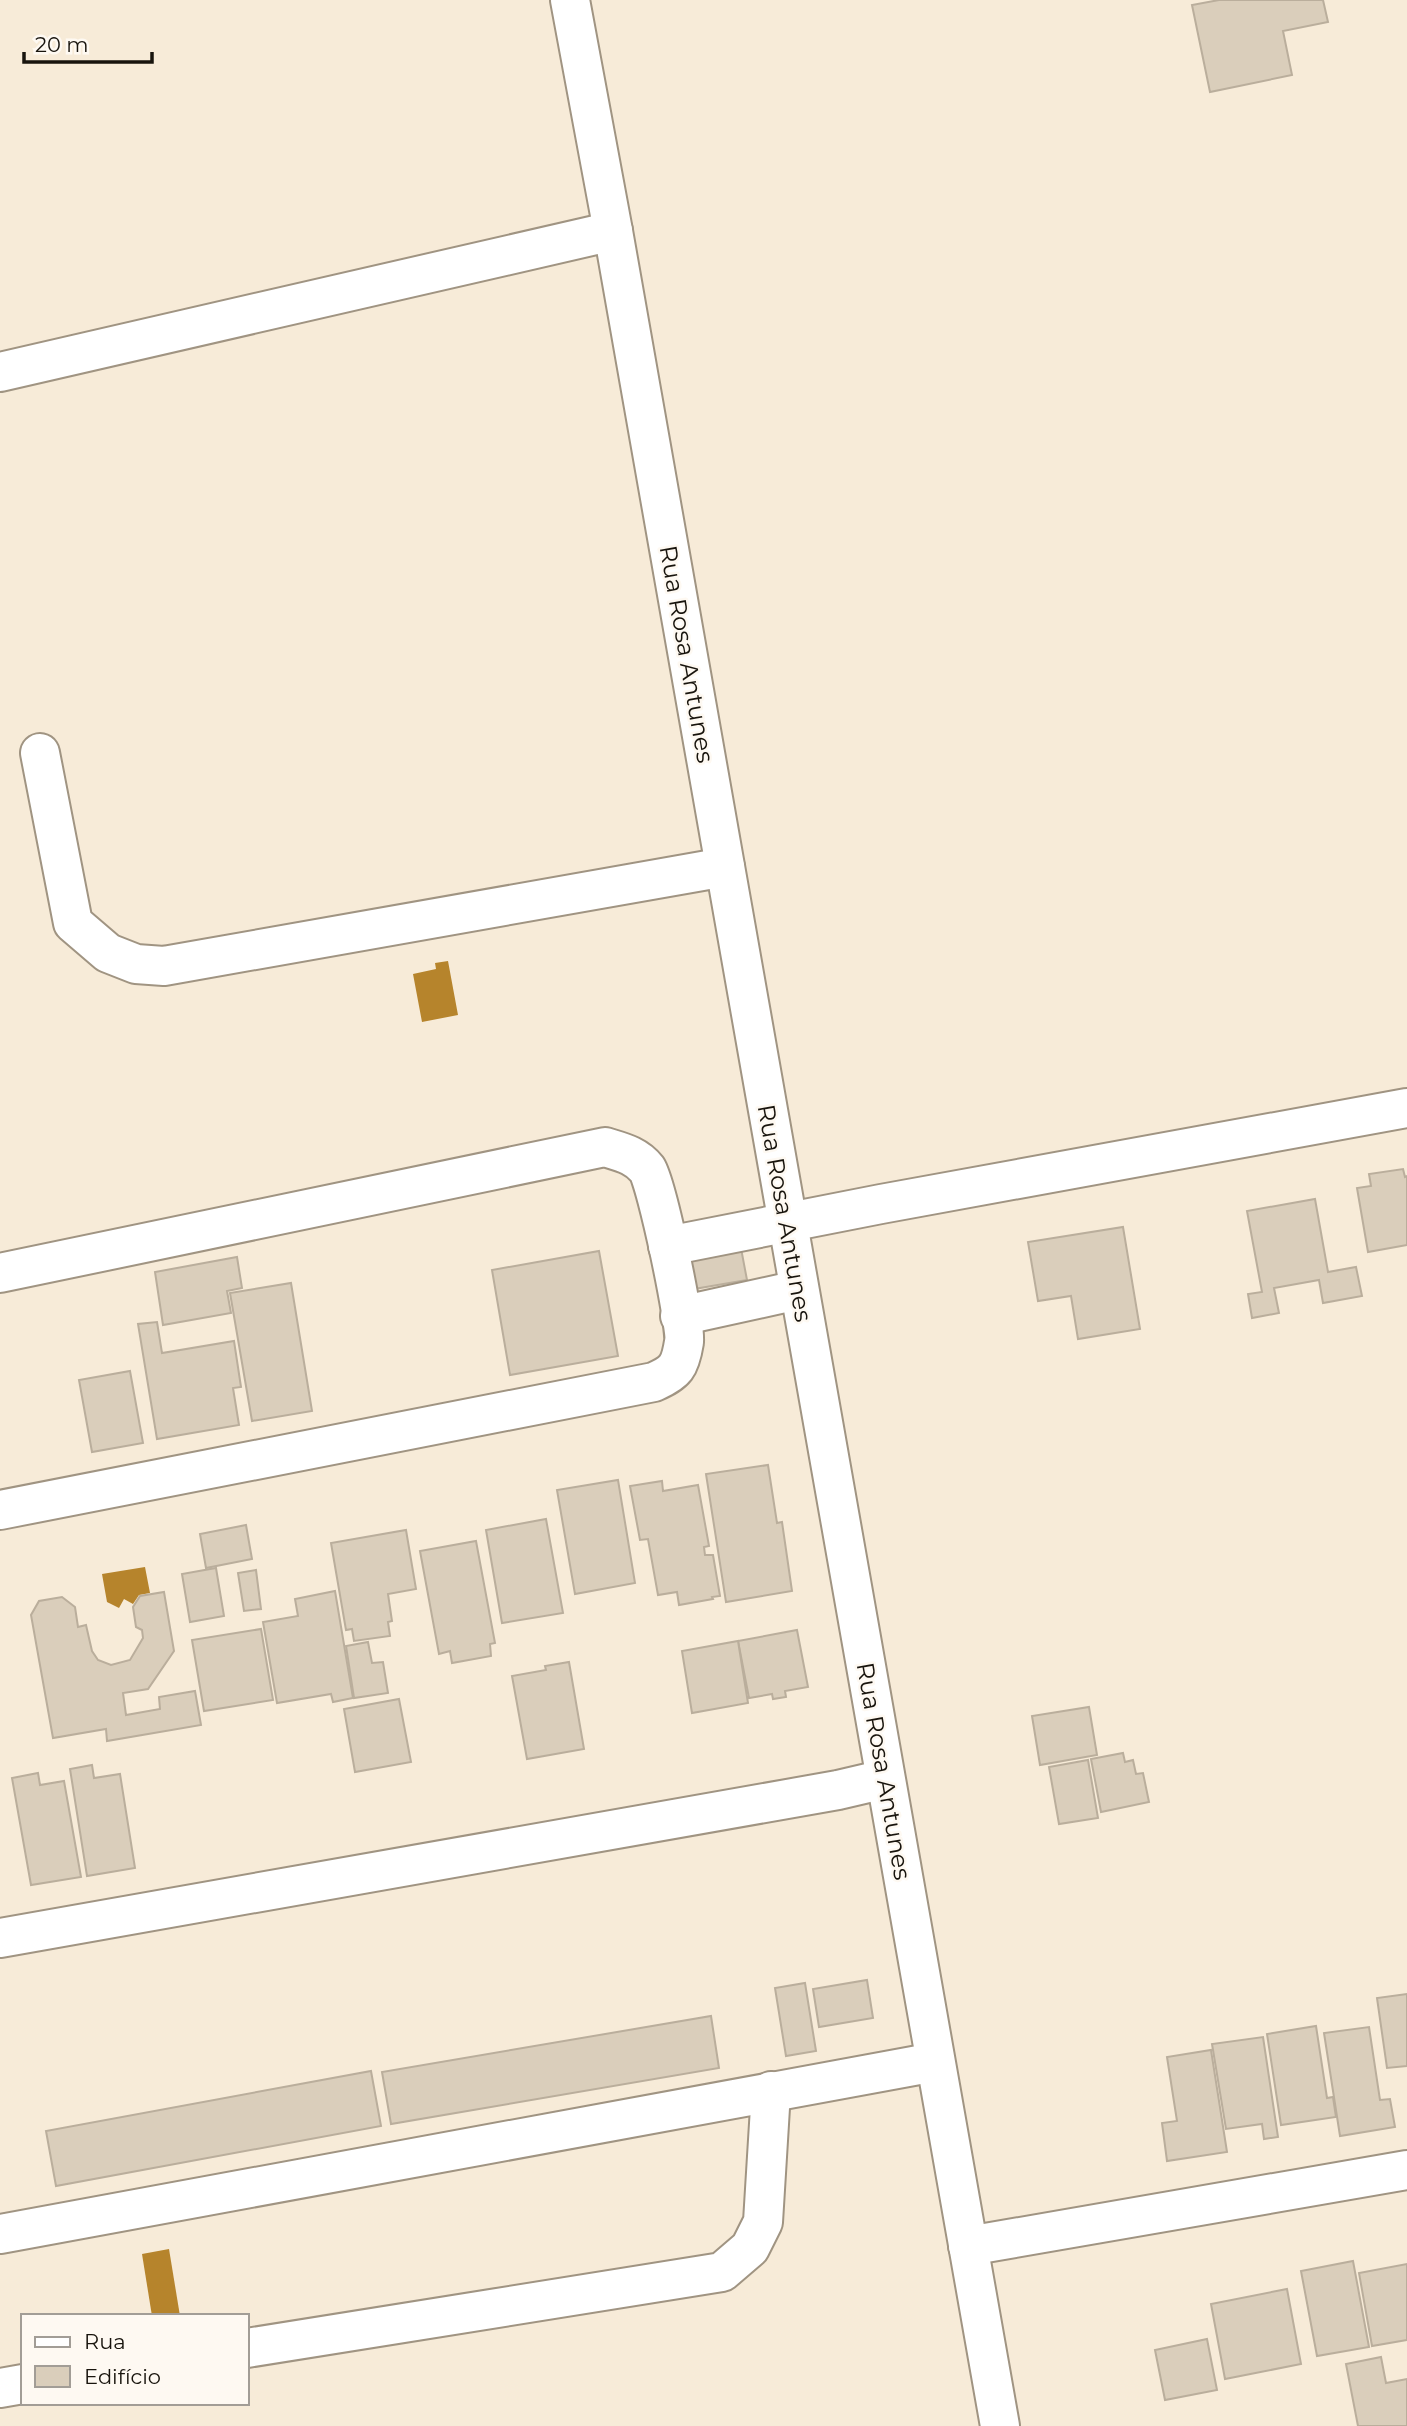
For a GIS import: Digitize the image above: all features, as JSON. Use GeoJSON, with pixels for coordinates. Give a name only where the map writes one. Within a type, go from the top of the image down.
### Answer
{"type":"FeatureCollection","features":[{"type":"Feature","properties":{"kind":"street","name":"Rua Rosa Antunes"},"geometry":{"type":"LineString","coordinates":[[570,0],[1000,2426]]}},
{"type":"Feature","properties":{"kind":"street"},"geometry":{"type":"LineString","coordinates":[[0,372],[613,231]]}},
{"type":"Feature","properties":{"kind":"street"},"geometry":{"type":"LineString","coordinates":[[40,753],[73,923],[108,953],[136,964],[164,965],[725,867]]}},
{"type":"Feature","properties":{"kind":"street"},"geometry":{"type":"LineString","coordinates":[[668,1245],[1407,1108]]}},
{"type":"Feature","properties":{"kind":"street"},"geometry":{"type":"LineString","coordinates":[[0,1273],[605,1147],[640,1160],[650,1172],[668,1245],[685,1339],[673,1373],[654,1382],[0,1510]]}},
{"type":"Feature","properties":{"kind":"street"},"geometry":{"type":"LineString","coordinates":[[680,1316],[798,1290]]}},
{"type":"Feature","properties":{"kind":"street"},"geometry":{"type":"LineString","coordinates":[[0,1938],[838,1790],[885,1779]]}},
{"type":"Feature","properties":{"kind":"street"},"geometry":{"type":"LineString","coordinates":[[0,2234],[935,2062]]}},
{"type":"Feature","properties":{"kind":"street"},"geometry":{"type":"LineString","coordinates":[[248,2348],[722,2272],[750,2248],[763,2222],[771,2091]]}},
{"type":"Feature","properties":{"kind":"street"},"geometry":{"type":"LineString","coordinates":[[968,2246],[1407,2170]]}},
{"type":"Feature","properties":{"kind":"street"},"geometry":{"type":"LineString","coordinates":[[0,2388],[21,2384]]}},
{"type":"Feature","properties":{"kind":"shaded area"},"geometry":{"type":"Polygon","coordinates":[[[448,961],[458,1015],[422,1022],[413,974],[436,969],[435,963],[448,961]]]}},
{"type":"Feature","properties":{"kind":"shaded area"},"geometry":{"type":"Polygon","coordinates":[[[145,1567],[150,1593],[139,1595],[133,1604],[124,1599],[119,1608],[107,1602],[102,1574],[145,1567]]]}},
{"type":"Feature","properties":{"kind":"shaded area"},"geometry":{"type":"Polygon","coordinates":[[[169,2249],[180,2314],[152,2314],[142,2254],[169,2249]]]}},
{"type":"Feature","properties":{"kind":"building"},"geometry":{"type":"Polygon","coordinates":[[[1219,0],[1323,0],[1328,22],[1283,31],[1292,75],[1210,92],[1192,5],[1219,0]]]}},
{"type":"Feature","properties":{"kind":"building"},"geometry":{"type":"Polygon","coordinates":[[[1403,1169],[1405,1177],[1407,1176],[1407,1245],[1368,1252],[1357,1188],[1371,1186],[1369,1174],[1403,1169]]]}},
{"type":"Feature","properties":{"kind":"building"},"geometry":{"type":"Polygon","coordinates":[[[1315,1199],[1328,1272],[1356,1267],[1362,1296],[1323,1303],[1319,1280],[1274,1288],[1279,1313],[1252,1318],[1248,1294],[1262,1292],[1247,1211],[1315,1199]]]}},
{"type":"Feature","properties":{"kind":"building"},"geometry":{"type":"Polygon","coordinates":[[[1123,1227],[1140,1329],[1078,1339],[1071,1296],[1038,1301],[1028,1242],[1123,1227]]]}},
{"type":"Feature","properties":{"kind":"building"},"geometry":{"type":"Polygon","coordinates":[[[740,1243],[747,1280],[694,1289],[688,1252],[740,1243]]]}},
{"type":"Feature","properties":{"kind":"building"},"geometry":{"type":"Polygon","coordinates":[[[599,1251],[618,1356],[510,1375],[492,1270],[599,1251]]]}},
{"type":"Feature","properties":{"kind":"building"},"geometry":{"type":"Polygon","coordinates":[[[237,1257],[242,1288],[227,1291],[231,1313],[163,1325],[155,1272],[237,1257]]]}},
{"type":"Feature","properties":{"kind":"building"},"geometry":{"type":"Polygon","coordinates":[[[291,1283],[312,1411],[252,1421],[230,1293],[291,1283]]]}},
{"type":"Feature","properties":{"kind":"building"},"geometry":{"type":"Polygon","coordinates":[[[157,1322],[162,1353],[234,1341],[241,1387],[233,1388],[239,1425],[157,1439],[138,1324],[157,1322]]]}},
{"type":"Feature","properties":{"kind":"building"},"geometry":{"type":"Polygon","coordinates":[[[130,1371],[143,1443],[92,1452],[79,1380],[130,1371]]]}},
{"type":"Feature","properties":{"kind":"building"},"geometry":{"type":"Polygon","coordinates":[[[768,1465],[777,1523],[782,1522],[792,1591],[726,1602],[706,1474],[768,1465]]]}},
{"type":"Feature","properties":{"kind":"building"},"geometry":{"type":"Polygon","coordinates":[[[618,1480],[635,1583],[575,1594],[557,1490],[618,1480]]]}},
{"type":"Feature","properties":{"kind":"building"},"geometry":{"type":"Polygon","coordinates":[[[662,1481],[663,1491],[698,1485],[709,1546],[704,1547],[705,1555],[713,1555],[720,1596],[679,1605],[677,1592],[658,1595],[648,1539],[640,1540],[630,1486],[662,1481]]]}},
{"type":"Feature","properties":{"kind":"building"},"geometry":{"type":"Polygon","coordinates":[[[546,1519],[563,1613],[502,1623],[486,1530],[546,1519]]]}},
{"type":"Feature","properties":{"kind":"building"},"geometry":{"type":"Polygon","coordinates":[[[246,1525],[252,1559],[206,1568],[200,1534],[246,1525]]]}},
{"type":"Feature","properties":{"kind":"building"},"geometry":{"type":"Polygon","coordinates":[[[406,1530],[416,1589],[388,1594],[392,1621],[388,1622],[390,1636],[354,1641],[352,1629],[346,1630],[331,1543],[406,1530]]]}},
{"type":"Feature","properties":{"kind":"building"},"geometry":{"type":"Polygon","coordinates":[[[476,1541],[495,1643],[490,1644],[491,1656],[452,1663],[450,1651],[439,1654],[420,1551],[476,1541]]]}},
{"type":"Feature","properties":{"kind":"building"},"geometry":{"type":"Polygon","coordinates":[[[216,1568],[224,1616],[190,1622],[182,1574],[216,1568]]]}},
{"type":"Feature","properties":{"kind":"building"},"geometry":{"type":"Polygon","coordinates":[[[256,1570],[261,1609],[244,1611],[238,1573],[256,1570]]]}},
{"type":"Feature","properties":{"kind":"building"},"geometry":{"type":"Polygon","coordinates":[[[335,1591],[353,1698],[333,1702],[331,1694],[277,1703],[263,1622],[298,1616],[295,1599],[335,1591]]]}},
{"type":"Feature","properties":{"kind":"building"},"geometry":{"type":"Polygon","coordinates":[[[164,1592],[174,1651],[148,1689],[123,1693],[126,1715],[160,1709],[159,1697],[195,1691],[201,1725],[107,1741],[106,1729],[53,1738],[31,1615],[39,1601],[62,1597],[75,1607],[78,1627],[86,1625],[92,1651],[98,1660],[111,1665],[130,1660],[143,1638],[142,1630],[136,1627],[133,1607],[140,1596],[164,1592]]]}},
{"type":"Feature","properties":{"kind":"building"},"geometry":{"type":"Polygon","coordinates":[[[261,1629],[273,1700],[204,1711],[192,1640],[261,1629]]]}},
{"type":"Feature","properties":{"kind":"building"},"geometry":{"type":"Polygon","coordinates":[[[797,1630],[808,1687],[785,1691],[786,1697],[773,1699],[772,1694],[749,1698],[738,1641],[797,1630]]]}},
{"type":"Feature","properties":{"kind":"building"},"geometry":{"type":"Polygon","coordinates":[[[738,1641],[748,1703],[692,1713],[682,1651],[738,1641]]]}},
{"type":"Feature","properties":{"kind":"building"},"geometry":{"type":"Polygon","coordinates":[[[368,1642],[372,1663],[383,1662],[388,1693],[354,1698],[346,1646],[368,1642]]]}},
{"type":"Feature","properties":{"kind":"building"},"geometry":{"type":"Polygon","coordinates":[[[569,1662],[584,1749],[527,1759],[512,1676],[546,1670],[545,1666],[569,1662]]]}},
{"type":"Feature","properties":{"kind":"building"},"geometry":{"type":"Polygon","coordinates":[[[399,1699],[411,1762],[355,1772],[344,1709],[399,1699]]]}},
{"type":"Feature","properties":{"kind":"building"},"geometry":{"type":"Polygon","coordinates":[[[1089,1707],[1097,1755],[1040,1765],[1032,1716],[1089,1707]]]}},
{"type":"Feature","properties":{"kind":"building"},"geometry":{"type":"Polygon","coordinates":[[[1123,1753],[1125,1762],[1133,1760],[1136,1774],[1143,1773],[1149,1802],[1101,1812],[1091,1759],[1123,1753]]]}},
{"type":"Feature","properties":{"kind":"building"},"geometry":{"type":"Polygon","coordinates":[[[1088,1760],[1098,1818],[1059,1824],[1049,1767],[1088,1760]]]}},
{"type":"Feature","properties":{"kind":"building"},"geometry":{"type":"Polygon","coordinates":[[[92,1765],[94,1778],[120,1774],[135,1868],[87,1876],[70,1769],[92,1765]]]}},
{"type":"Feature","properties":{"kind":"building"},"geometry":{"type":"Polygon","coordinates":[[[38,1773],[40,1785],[64,1781],[81,1877],[31,1885],[12,1778],[38,1773]]]}},
{"type":"Feature","properties":{"kind":"building"},"geometry":{"type":"Polygon","coordinates":[[[867,1980],[873,2018],[819,2027],[813,1989],[867,1980]]]}},
{"type":"Feature","properties":{"kind":"building"},"geometry":{"type":"Polygon","coordinates":[[[805,1983],[816,2051],[786,2056],[775,1988],[805,1983]]]}},
{"type":"Feature","properties":{"kind":"building"},"geometry":{"type":"Polygon","coordinates":[[[1407,1994],[1407,2066],[1387,2068],[1377,1998],[1407,1994]]]}},
{"type":"Feature","properties":{"kind":"building"},"geometry":{"type":"Polygon","coordinates":[[[711,2016],[719,2068],[391,2124],[382,2072],[711,2016]]]}},
{"type":"Feature","properties":{"kind":"building"},"geometry":{"type":"Polygon","coordinates":[[[1316,2026],[1327,2098],[1333,2097],[1336,2117],[1281,2125],[1267,2034],[1316,2026]]]}},
{"type":"Feature","properties":{"kind":"building"},"geometry":{"type":"Polygon","coordinates":[[[1369,2027],[1380,2100],[1390,2099],[1395,2127],[1340,2136],[1324,2033],[1369,2027]]]}},
{"type":"Feature","properties":{"kind":"building"},"geometry":{"type":"Polygon","coordinates":[[[1263,2037],[1278,2137],[1264,2139],[1262,2124],[1226,2129],[1212,2044],[1263,2037]]]}},
{"type":"Feature","properties":{"kind":"building"},"geometry":{"type":"Polygon","coordinates":[[[1211,2050],[1227,2152],[1167,2161],[1162,2123],[1177,2121],[1167,2057],[1211,2050]]]}},
{"type":"Feature","properties":{"kind":"building"},"geometry":{"type":"Polygon","coordinates":[[[371,2071],[381,2126],[56,2186],[46,2131],[371,2071]]]}},
{"type":"Feature","properties":{"kind":"building"},"geometry":{"type":"Polygon","coordinates":[[[1353,2261],[1369,2347],[1317,2356],[1301,2271],[1353,2261]]]}},
{"type":"Feature","properties":{"kind":"building"},"geometry":{"type":"Polygon","coordinates":[[[1407,2264],[1407,2340],[1372,2346],[1359,2273],[1407,2264]]]}},
{"type":"Feature","properties":{"kind":"building"},"geometry":{"type":"Polygon","coordinates":[[[1287,2289],[1301,2364],[1225,2379],[1211,2304],[1287,2289]]]}},
{"type":"Feature","properties":{"kind":"building"},"geometry":{"type":"Polygon","coordinates":[[[1207,2339],[1217,2390],[1165,2400],[1155,2350],[1207,2339]]]}},
{"type":"Feature","properties":{"kind":"building"},"geometry":{"type":"Polygon","coordinates":[[[1381,2357],[1386,2383],[1407,2379],[1407,2426],[1358,2426],[1346,2364],[1381,2357]]]}}]}
